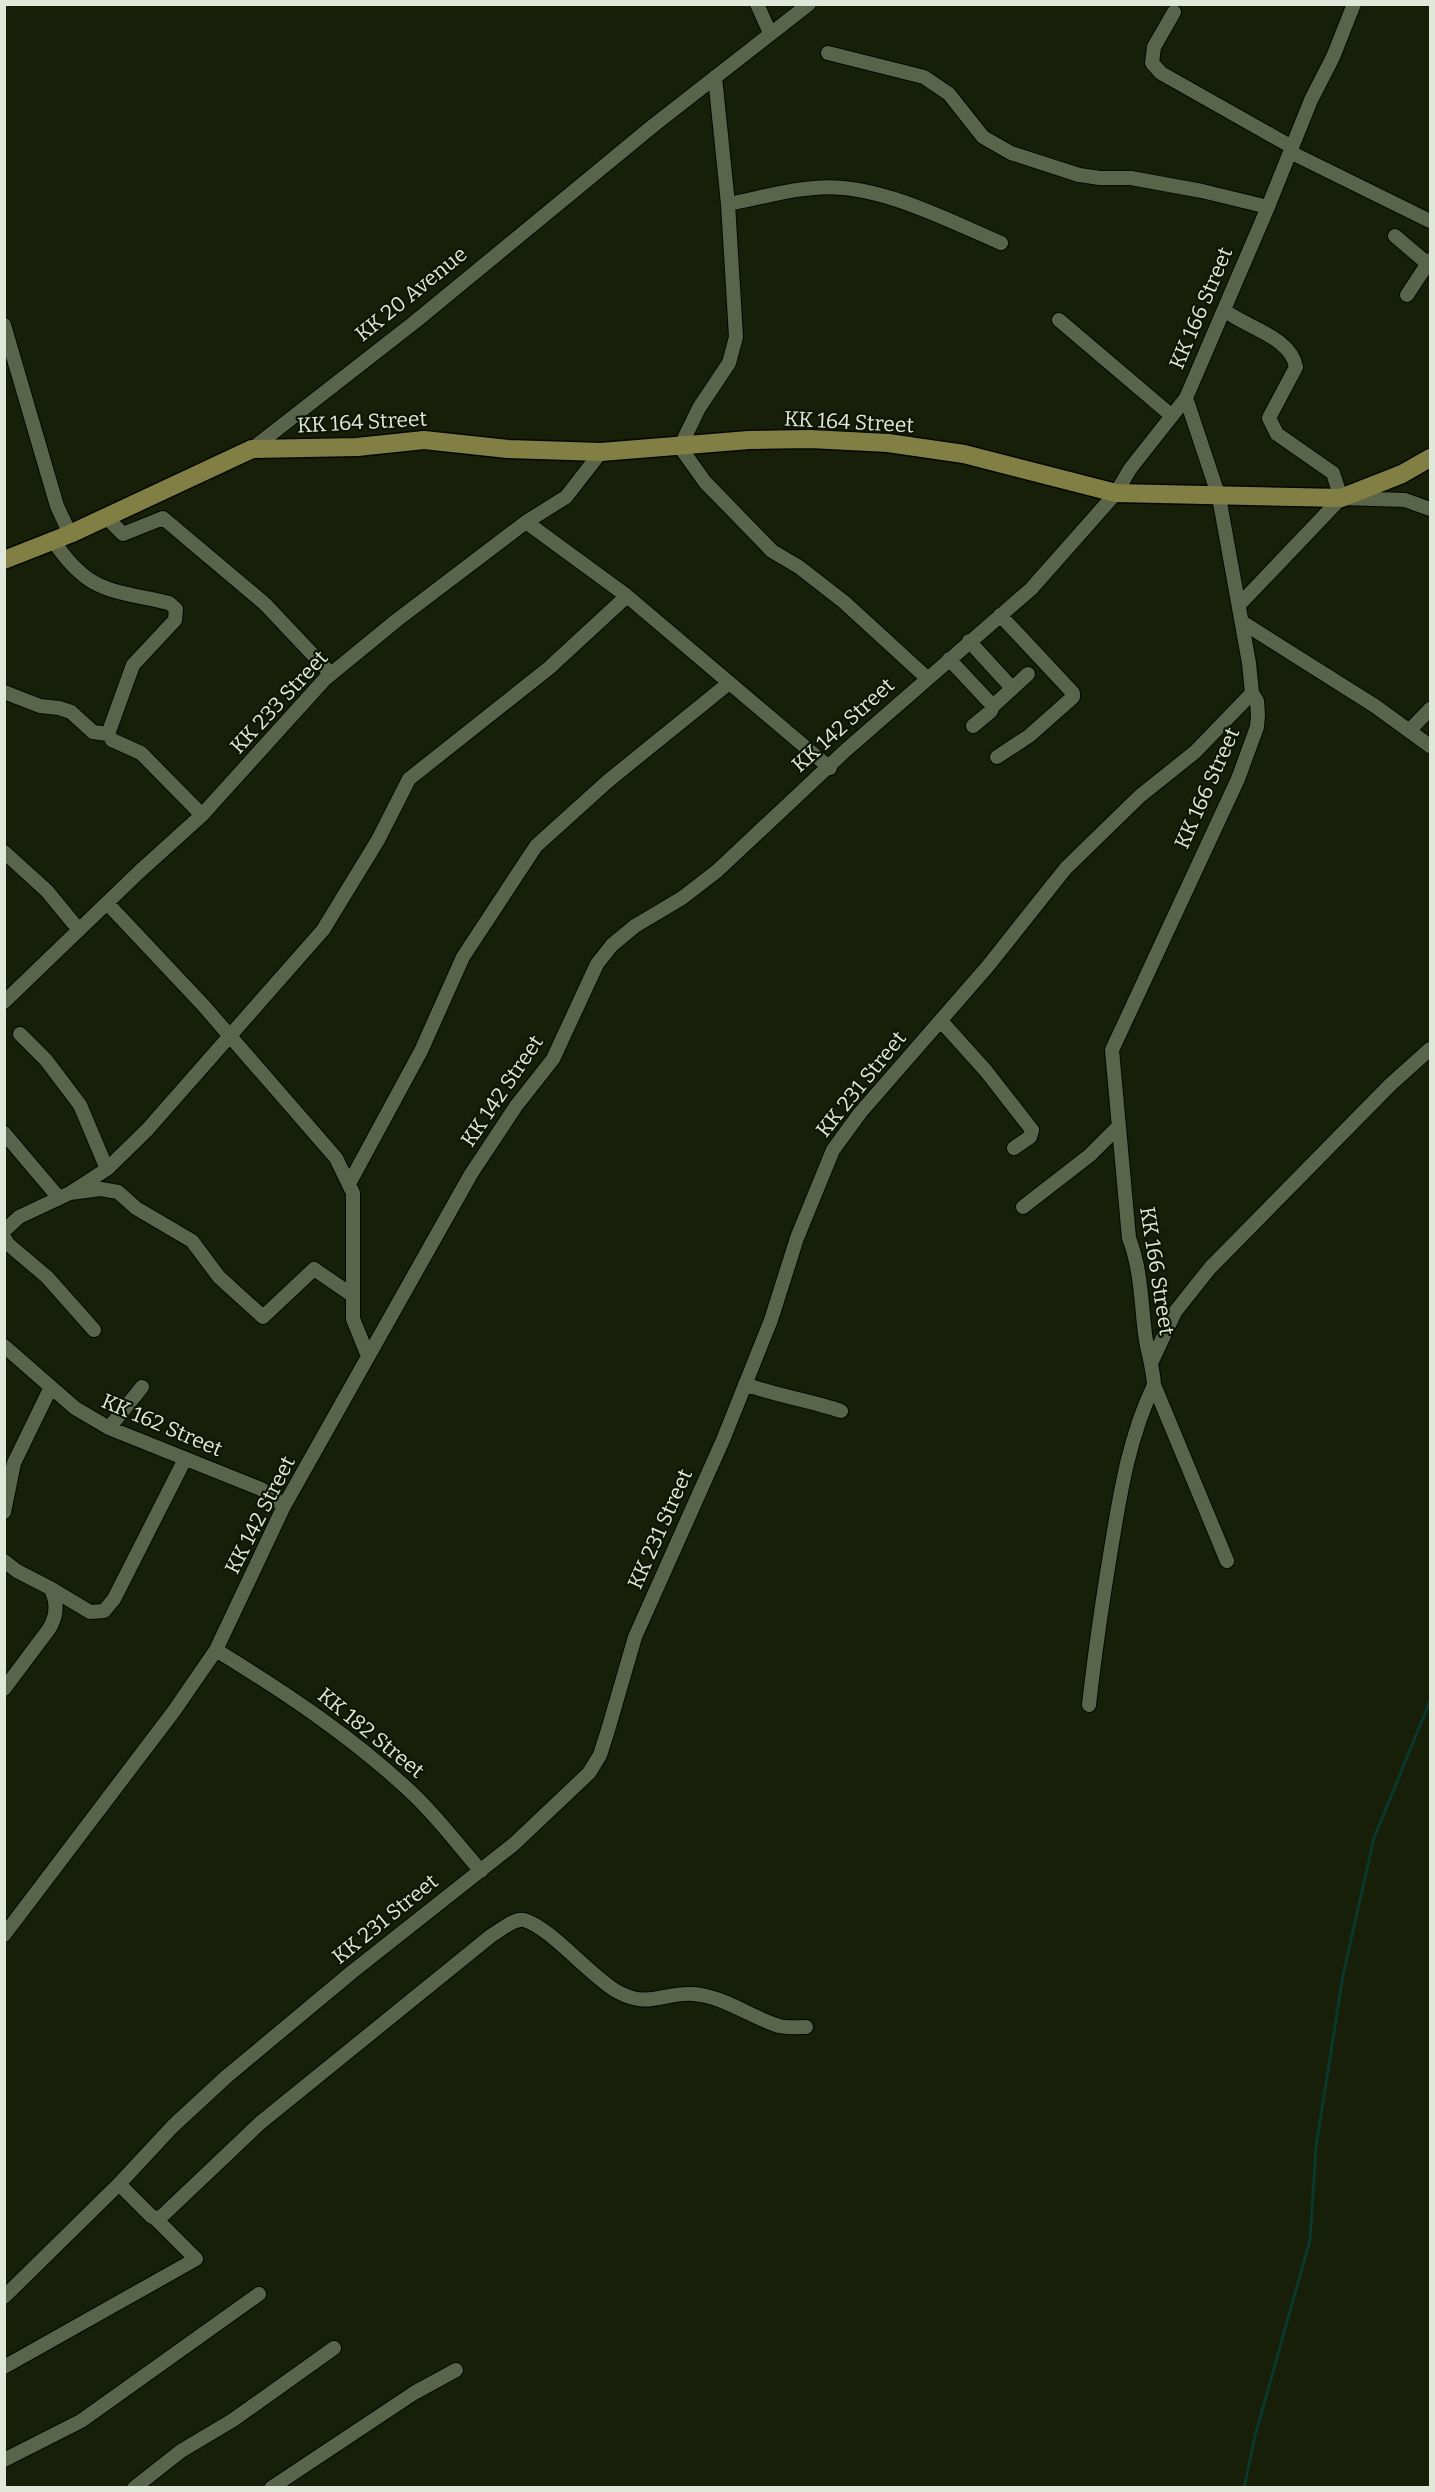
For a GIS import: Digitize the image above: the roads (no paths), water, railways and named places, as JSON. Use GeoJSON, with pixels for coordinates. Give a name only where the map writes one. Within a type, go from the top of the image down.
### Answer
{"type":"FeatureCollection","features":[{"type":"Feature","properties":{"kind":"main road","name":"KK 164 Street"},"geometry":{"type":"LineString","coordinates":[[252,448],[357,447],[424,440],[508,449],[601,452],[749,440],[810,439],[888,443],[964,454],[1116,494],[1219,497],[1341,498],[1402,474],[1431,458]]}},
{"type":"Feature","properties":{"kind":"main road","name":"KK 20 Avenue"},"geometry":{"type":"LineString","coordinates":[[4,560],[52,539],[70,534],[252,448]]}},
{"type":"Feature","properties":{"kind":"street"},"geometry":{"type":"LineString","coordinates":[[757,4],[770,33]]}},
{"type":"Feature","properties":{"kind":"street","name":"KK 20 Avenue"},"geometry":{"type":"LineString","coordinates":[[252,448],[416,321],[715,77],[809,4]]}},
{"type":"Feature","properties":{"kind":"street","name":"KK 166 Street"},"geometry":{"type":"LineString","coordinates":[[1227,1561],[1154,1385],[1152,1361],[1145,1338],[1138,1260],[1129,1238],[1112,1050],[1238,779],[1257,727],[1257,701],[1252,693],[1242,622],[1219,497],[1186,398],[1354,4]]}},
{"type":"Feature","properties":{"kind":"street"},"geometry":{"type":"LineString","coordinates":[[1174,12],[1154,47],[1152,63],[1161,73],[1291,149],[1431,221]]}},
{"type":"Feature","properties":{"kind":"street"},"geometry":{"type":"LineString","coordinates":[[828,53],[924,77],[949,94],[983,137],[1011,153],[1079,175],[1131,178],[1202,191],[1268,207]]}},
{"type":"Feature","properties":{"kind":"street"},"geometry":{"type":"LineString","coordinates":[[715,77],[735,287],[734,351],[699,408],[680,447],[705,482],[771,551],[799,567],[844,602],[927,678]]}},
{"type":"Feature","properties":{"kind":"street"},"geometry":{"type":"LineString","coordinates":[[728,204],[814,188],[860,190],[929,212],[1001,243]]}},
{"type":"Feature","properties":{"kind":"street"},"geometry":{"type":"LineString","coordinates":[[1395,236],[1429,262],[1407,295]]}},
{"type":"Feature","properties":{"kind":"street"},"geometry":{"type":"LineString","coordinates":[[1224,310],[1286,345],[1294,357],[1296,367],[1269,418],[1277,434],[1333,473],[1341,498]]}},
{"type":"Feature","properties":{"kind":"street"},"geometry":{"type":"LineString","coordinates":[[1059,320],[1172,416]]}},
{"type":"Feature","properties":{"kind":"street"},"geometry":{"type":"LineString","coordinates":[[4,325],[57,506],[70,534]]}},
{"type":"Feature","properties":{"kind":"street","name":"KK 142 Street"},"geometry":{"type":"LineString","coordinates":[[4,1935],[174,1711],[216,1650],[284,1506],[471,1174],[509,1116],[553,1059],[597,964],[612,945],[634,926],[682,898],[717,871],[804,789],[830,768],[846,750],[1031,589],[1116,494],[1130,469],[1186,398]]}},
{"type":"Feature","properties":{"kind":"street","name":"KK 233 Street"},"geometry":{"type":"LineString","coordinates":[[4,1002],[202,815],[331,674],[397,620],[526,522],[566,497],[601,452]]}},
{"type":"Feature","properties":{"kind":"street"},"geometry":{"type":"LineString","coordinates":[[1239,605],[1341,498],[1405,500],[1431,509]]}},
{"type":"Feature","properties":{"kind":"street"},"geometry":{"type":"LineString","coordinates":[[106,517],[123,534],[162,518],[265,604],[331,674]]}},
{"type":"Feature","properties":{"kind":"street"},"geometry":{"type":"LineString","coordinates":[[526,522],[627,596],[830,768]]}},
{"type":"Feature","properties":{"kind":"street"},"geometry":{"type":"LineString","coordinates":[[52,539],[75,569],[97,586],[169,603],[176,609],[175,620],[133,665],[108,734]]}},
{"type":"Feature","properties":{"kind":"street"},"geometry":{"type":"LineString","coordinates":[[4,1231],[19,1217],[64,1196],[107,1169],[147,1130],[323,930],[378,840],[410,779],[549,668],[627,596]]}},
{"type":"Feature","properties":{"kind":"street"},"geometry":{"type":"LineString","coordinates":[[997,757],[1029,736],[1073,697],[1073,693],[1000,615]]}},
{"type":"Feature","properties":{"kind":"street"},"geometry":{"type":"LineString","coordinates":[[1242,622],[1375,706],[1431,746]]}},
{"type":"Feature","properties":{"kind":"street"},"geometry":{"type":"LineString","coordinates":[[969,641],[1012,688]]}},
{"type":"Feature","properties":{"kind":"street"},"geometry":{"type":"LineString","coordinates":[[950,659],[993,706]]}},
{"type":"Feature","properties":{"kind":"street"},"geometry":{"type":"LineString","coordinates":[[973,726],[1028,674]]}},
{"type":"Feature","properties":{"kind":"street"},"geometry":{"type":"LineString","coordinates":[[350,1182],[421,1052],[463,957],[536,846],[608,781],[729,683]]}},
{"type":"Feature","properties":{"kind":"street"},"geometry":{"type":"LineString","coordinates":[[4,692],[40,706],[71,712],[93,732],[108,734],[112,740],[141,753],[202,815]]}},
{"type":"Feature","properties":{"kind":"street","name":"KK 231 Street"},"geometry":{"type":"LineString","coordinates":[[4,2297],[226,2077],[546,1816],[589,1773],[600,1755],[634,1637],[723,1440],[771,1320],[797,1238],[833,1150],[860,1113],[988,966],[1066,868],[1140,796],[1195,752],[1252,693]]}},
{"type":"Feature","properties":{"kind":"street"},"geometry":{"type":"LineString","coordinates":[[1409,731],[1431,709]]}},
{"type":"Feature","properties":{"kind":"street"},"geometry":{"type":"LineString","coordinates":[[4,852],[47,891],[78,930]]}},
{"type":"Feature","properties":{"kind":"street"},"geometry":{"type":"LineString","coordinates":[[107,903],[315,1132],[336,1158],[350,1182],[353,1193],[353,1319],[368,1356]]}},
{"type":"Feature","properties":{"kind":"street"},"geometry":{"type":"LineString","coordinates":[[941,1021],[986,1071],[1032,1130],[1030,1137],[1014,1148]]}},
{"type":"Feature","properties":{"kind":"street"},"geometry":{"type":"LineString","coordinates":[[20,1034],[46,1060],[80,1105],[107,1169]]}},
{"type":"Feature","properties":{"kind":"street"},"geometry":{"type":"LineString","coordinates":[[1152,1361],[1175,1312],[1210,1268],[1390,1085],[1431,1049]]}},
{"type":"Feature","properties":{"kind":"street"},"geometry":{"type":"LineString","coordinates":[[1023,1207],[1090,1155],[1118,1127]]}},
{"type":"Feature","properties":{"kind":"street"},"geometry":{"type":"LineString","coordinates":[[4,1133],[64,1196]]}},
{"type":"Feature","properties":{"kind":"street"},"geometry":{"type":"LineString","coordinates":[[64,1196],[101,1189],[118,1192],[136,1208],[192,1241],[219,1277],[263,1317],[314,1269],[352,1295]]}},
{"type":"Feature","properties":{"kind":"street"},"geometry":{"type":"LineString","coordinates":[[4,1237],[8,1244],[71,1302],[94,1330]]}},
{"type":"Feature","properties":{"kind":"street","name":"KK 162 Street"},"geometry":{"type":"LineString","coordinates":[[4,1346],[75,1408],[108,1428],[261,1489],[284,1506]]}},
{"type":"Feature","properties":{"kind":"street"},"geometry":{"type":"LineString","coordinates":[[745,1384],[767,1393],[797,1398],[842,1411]]}},
{"type":"Feature","properties":{"kind":"street"},"geometry":{"type":"LineString","coordinates":[[1089,1706],[1097,1633],[1125,1468],[1142,1410],[1154,1385]]}},
{"type":"Feature","properties":{"kind":"street"},"geometry":{"type":"LineString","coordinates":[[4,1512],[14,1462],[51,1387]]}},
{"type":"Feature","properties":{"kind":"street"},"geometry":{"type":"LineString","coordinates":[[108,1428],[142,1387]]}},
{"type":"Feature","properties":{"kind":"street"},"geometry":{"type":"LineString","coordinates":[[4,1561],[17,1571],[90,1612],[104,1611],[114,1599],[185,1460]]}},
{"type":"Feature","properties":{"kind":"street"},"geometry":{"type":"LineString","coordinates":[[4,1689],[54,1620],[55,1597],[50,1588]]}},
{"type":"Feature","properties":{"kind":"street","name":"KK 182 Street"},"geometry":{"type":"LineString","coordinates":[[216,1650],[291,1696],[354,1742],[415,1796],[480,1871]]}},
{"type":"Feature","properties":{"kind":"street"},"geometry":{"type":"LineString","coordinates":[[4,1663],[17,1671]]}},
{"type":"Feature","properties":{"kind":"street"},"geometry":{"type":"LineString","coordinates":[[156,2219],[165,2214],[260,2123],[492,1935],[514,1921],[524,1920],[544,1932],[596,1977],[618,1992],[642,2002],[693,1994],[718,2000],[781,2026],[806,2027]]}},
{"type":"Feature","properties":{"kind":"street"},"geometry":{"type":"LineString","coordinates":[[4,2367],[196,2259],[119,2184]]}},
{"type":"Feature","properties":{"kind":"street"},"geometry":{"type":"LineString","coordinates":[[4,2460],[81,2421],[259,2294]]}},
{"type":"Feature","properties":{"kind":"street"},"geometry":{"type":"LineString","coordinates":[[134,2487],[181,2451],[233,2420],[334,2348]]}},
{"type":"Feature","properties":{"kind":"street"},"geometry":{"type":"LineString","coordinates":[[271,2487],[414,2393],[456,2370]]}},
{"type":"Feature","properties":{"kind":"waterway"},"geometry":{"type":"LineString","coordinates":[[1244,2488],[1255,2436],[1310,2240],[1316,2147],[1343,1975],[1374,1838],[1430,1701]]}}]}
